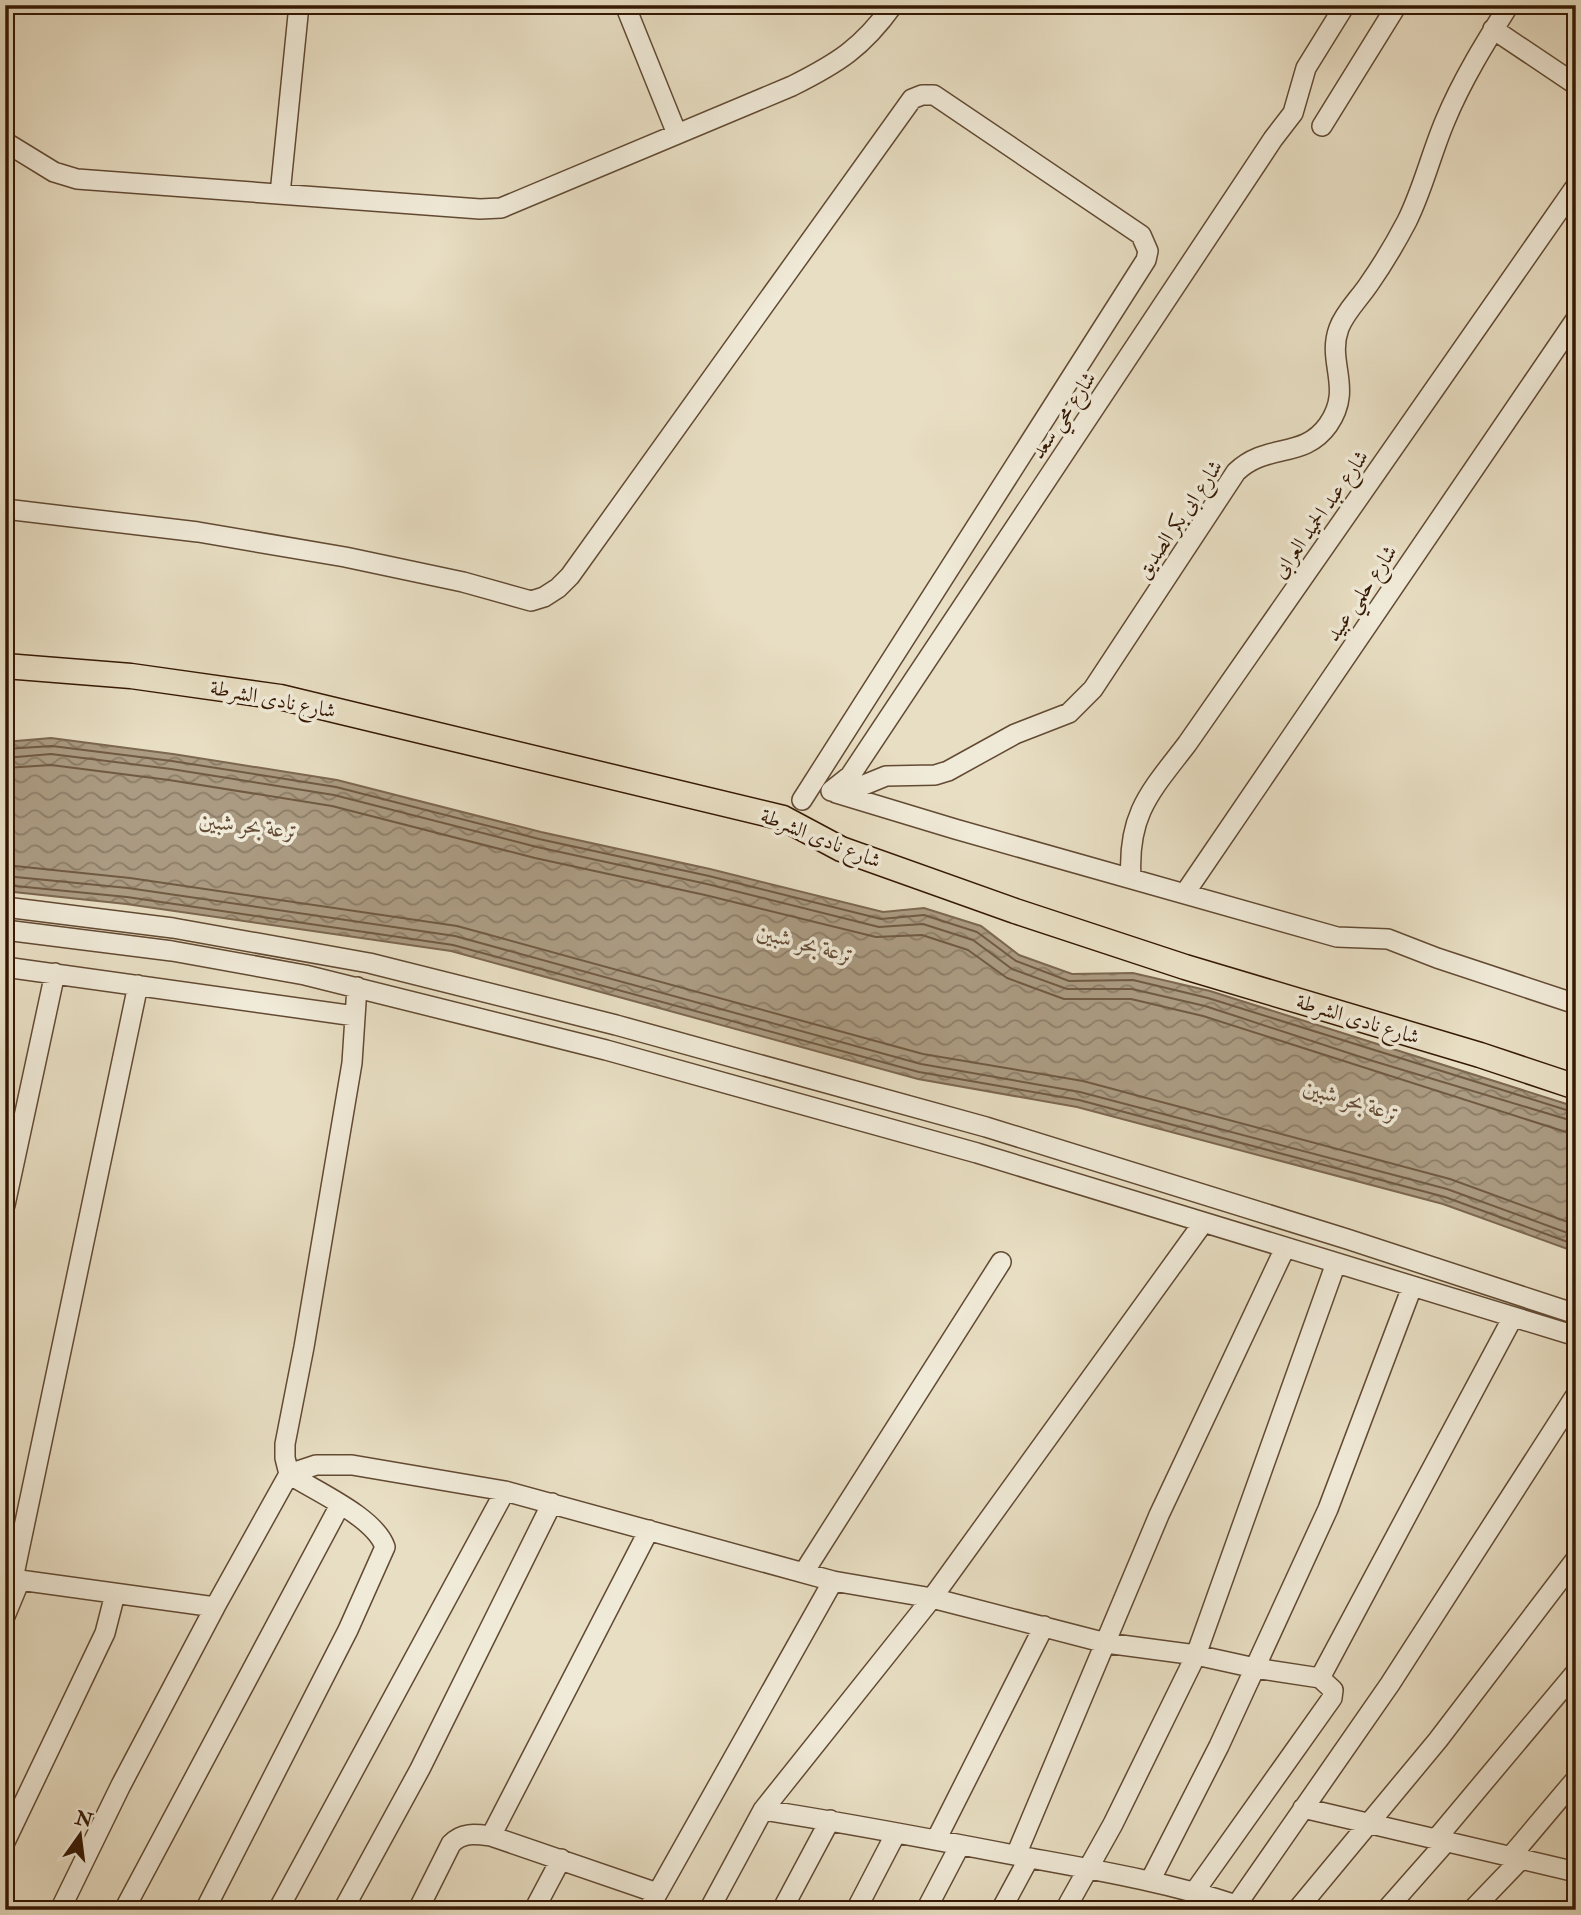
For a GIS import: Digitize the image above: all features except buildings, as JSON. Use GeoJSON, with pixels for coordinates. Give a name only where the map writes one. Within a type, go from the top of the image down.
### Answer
{"type":"FeatureCollection","features":[{"type":"Feature","properties":{"kind":"main road","name":"شارع نادى الشرطة"},"geometry":{"type":"LineString","coordinates":[[5,666],[131,676],[280,697],[783,818],[841,849],[1015,911],[1185,967],[1480,1055],[1576,1087]]}},
{"type":"Feature","properties":{"kind":"street"},"geometry":{"type":"LineString","coordinates":[[279,194],[299,5]]}},
{"type":"Feature","properties":{"kind":"street"},"geometry":{"type":"LineString","coordinates":[[625,5],[677,134]]}},
{"type":"Feature","properties":{"kind":"street"},"geometry":{"type":"LineString","coordinates":[[5,142],[54,172],[77,179],[480,209],[501,208],[829,68],[861,44],[893,5]]}},
{"type":"Feature","properties":{"kind":"street","name":"شارع محي سعد"},"geometry":{"type":"LineString","coordinates":[[783,818],[803,800],[831,791],[850,776],[1273,139],[1288,121],[1297,104],[1306,68],[1345,5]]}},
{"type":"Feature","properties":{"kind":"street"},"geometry":{"type":"LineString","coordinates":[[1322,126],[1397,5]]}},
{"type":"Feature","properties":{"kind":"street","name":"شارع ابى بكر الصديق"},"geometry":{"type":"LineString","coordinates":[[831,791],[859,787],[886,776],[934,775],[948,771],[1015,734],[1069,713],[1093,689],[1236,472],[1244,464],[1266,453],[1303,446],[1326,428],[1339,401],[1341,386],[1336,344],[1338,330],[1407,222],[1454,100],[1478,53],[1509,5]]}},
{"type":"Feature","properties":{"kind":"street"},"geometry":{"type":"LineString","coordinates":[[1493,29],[1575,84]]}},
{"type":"Feature","properties":{"kind":"street"},"geometry":{"type":"LineString","coordinates":[[5,509],[70,515],[225,537],[345,557],[463,582],[531,601],[544,597],[570,576],[912,99],[922,94],[933,95],[1141,235],[1146,242],[1146,260],[803,800]]}},
{"type":"Feature","properties":{"kind":"street","name":"شارع عبد الحميد العرابى"},"geometry":{"type":"LineString","coordinates":[[1131,878],[1132,842],[1138,816],[1149,792],[1187,744],[1576,186]]}},
{"type":"Feature","properties":{"kind":"street","name":"شارع حلمي عبيد"},"geometry":{"type":"LineString","coordinates":[[1185,893],[1576,319]]}},
{"type":"Feature","properties":{"kind":"street"},"geometry":{"type":"LineString","coordinates":[[831,791],[955,829],[1337,937],[1388,939],[1576,1004]]}},
{"type":"Feature","properties":{"kind":"street"},"geometry":{"type":"LineString","coordinates":[[5,907],[173,928],[369,963],[616,1025],[986,1127],[1347,1238],[1576,1314]]}},
{"type":"Feature","properties":{"kind":"street"},"geometry":{"type":"LineString","coordinates":[[5,930],[172,951],[305,975],[606,1050],[977,1153],[1576,1336]]}},
{"type":"Feature","properties":{"kind":"street"},"geometry":{"type":"LineString","coordinates":[[5,967],[355,1016]]}},
{"type":"Feature","properties":{"kind":"street"},"geometry":{"type":"LineString","coordinates":[[5,1205],[55,974]]}},
{"type":"Feature","properties":{"kind":"street"},"geometry":{"type":"LineString","coordinates":[[5,1616],[138,985]]}},
{"type":"Feature","properties":{"kind":"street"},"geometry":{"type":"LineString","coordinates":[[205,1910],[342,1642],[385,1547],[382,1539],[367,1524],[289,1474],[285,1458],[285,1444],[350,1075],[357,987]]}},
{"type":"Feature","properties":{"kind":"street"},"geometry":{"type":"LineString","coordinates":[[709,1910],[763,1810],[932,1598],[1203,1223]]}},
{"type":"Feature","properties":{"kind":"street"},"geometry":{"type":"LineString","coordinates":[[1001,1910],[1105,1643],[1159,1516],[1285,1248]]}},
{"type":"Feature","properties":{"kind":"street"},"geometry":{"type":"LineString","coordinates":[[804,1572],[1001,1262]]}},
{"type":"Feature","properties":{"kind":"street"},"geometry":{"type":"LineString","coordinates":[[1065,1910],[1113,1824],[1196,1655],[1336,1263]]}},
{"type":"Feature","properties":{"kind":"street"},"geometry":{"type":"LineString","coordinates":[[1150,1881],[1219,1746],[1328,1509],[1412,1287]]}},
{"type":"Feature","properties":{"kind":"street"},"geometry":{"type":"LineString","coordinates":[[1320,1678],[1513,1317]]}},
{"type":"Feature","properties":{"kind":"street"},"geometry":{"type":"LineString","coordinates":[[763,1810],[830,1820],[1150,1881],[1195,1891],[1235,1908],[1390,1684],[1576,1395]]}},
{"type":"Feature","properties":{"kind":"street"},"geometry":{"type":"LineString","coordinates":[[60,1910],[121,1785],[289,1474],[316,1465],[352,1465],[505,1491],[833,1581],[932,1598],[1105,1643],[1196,1655],[1320,1678],[1333,1690],[1329,1703],[1195,1891]]}},
{"type":"Feature","properties":{"kind":"street"},"geometry":{"type":"LineString","coordinates":[[278,1910],[505,1491]]}},
{"type":"Feature","properties":{"kind":"street"},"geometry":{"type":"LineString","coordinates":[[343,1910],[420,1769],[552,1503]]}},
{"type":"Feature","properties":{"kind":"street"},"geometry":{"type":"LineString","coordinates":[[124,1910],[340,1505]]}},
{"type":"Feature","properties":{"kind":"street"},"geometry":{"type":"LineString","coordinates":[[491,1836],[649,1530]]}},
{"type":"Feature","properties":{"kind":"street"},"geometry":{"type":"LineString","coordinates":[[1297,1910],[1438,1740],[1576,1559]]}},
{"type":"Feature","properties":{"kind":"street"},"geometry":{"type":"LineString","coordinates":[[13,1579],[215,1607]]}},
{"type":"Feature","properties":{"kind":"street"},"geometry":{"type":"LineString","coordinates":[[418,1910],[451,1844],[458,1837],[471,1834],[491,1836],[561,1859],[652,1902],[833,1581]]}},
{"type":"Feature","properties":{"kind":"street"},"geometry":{"type":"LineString","coordinates":[[5,1842],[105,1633],[115,1594]]}},
{"type":"Feature","properties":{"kind":"street"},"geometry":{"type":"LineString","coordinates":[[936,1840],[1044,1626]]}},
{"type":"Feature","properties":{"kind":"street"},"geometry":{"type":"LineString","coordinates":[[1386,1910],[1576,1672]]}},
{"type":"Feature","properties":{"kind":"street"},"geometry":{"type":"LineString","coordinates":[[1472,1910],[1516,1858],[1576,1779]]}},
{"type":"Feature","properties":{"kind":"street"},"geometry":{"type":"LineString","coordinates":[[1303,1808],[1576,1872]]}},
{"type":"Feature","properties":{"kind":"street"},"geometry":{"type":"LineString","coordinates":[[782,1910],[830,1820]]}},
{"type":"Feature","properties":{"kind":"street"},"geometry":{"type":"LineString","coordinates":[[856,1910],[896,1833]]}},
{"type":"Feature","properties":{"kind":"street"},"geometry":{"type":"LineString","coordinates":[[926,1910],[960,1844]]}},
{"type":"Feature","properties":{"kind":"street"},"geometry":{"type":"LineString","coordinates":[[534,1910],[561,1859]]}},
{"type":"Feature","properties":{"kind":"water","name":"ترعة بحر شبين"},"geometry":{"type":"Polygon","coordinates":[[[51,738],[337,780],[541,832],[710,869],[883,912],[924,908],[981,926],[1019,955],[1072,974],[1133,973],[1210,991],[1576,1107],[1576,1252],[1443,1204],[1077,1107],[918,1079],[451,951],[126,904],[5,891],[5,742],[51,738]]]}}]}
